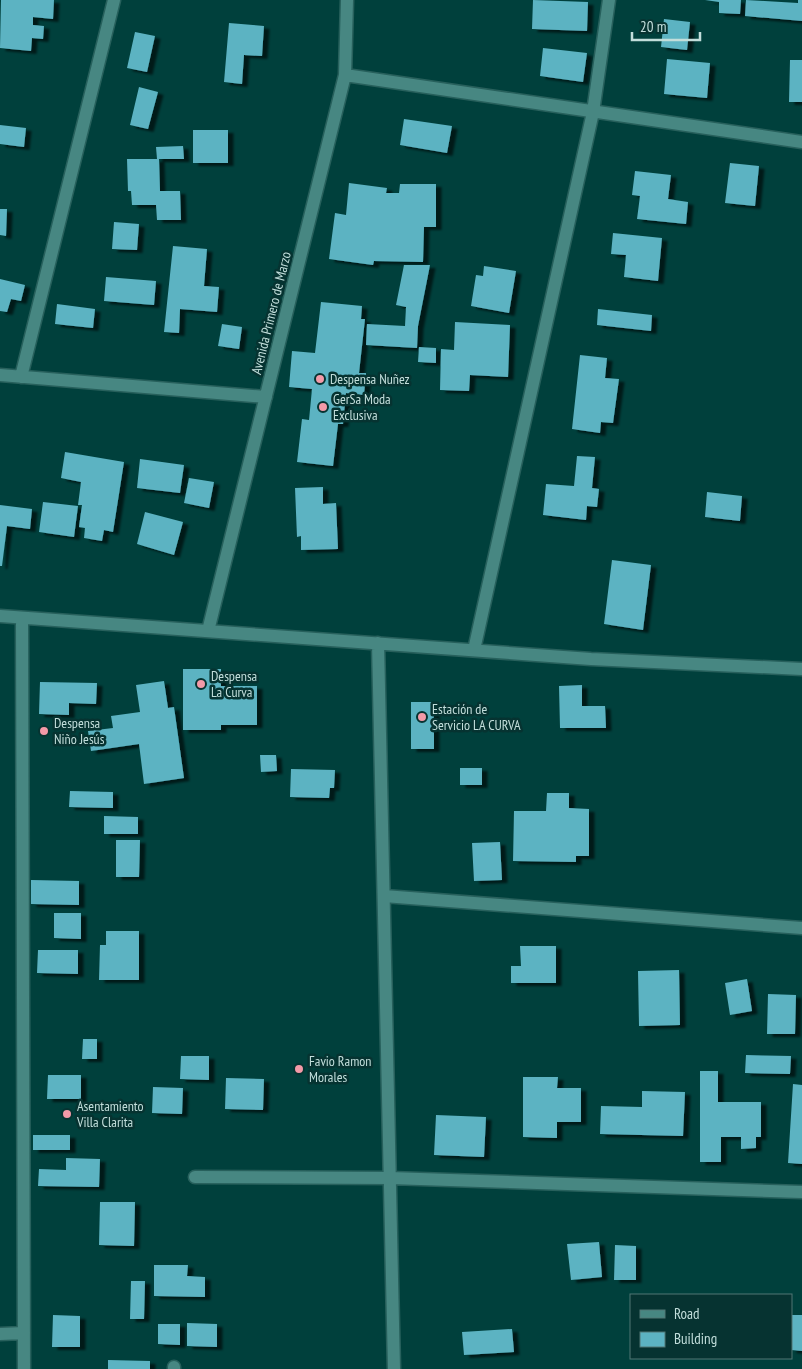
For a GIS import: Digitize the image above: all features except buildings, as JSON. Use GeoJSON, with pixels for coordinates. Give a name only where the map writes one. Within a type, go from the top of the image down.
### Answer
{"type":"FeatureCollection","features":[{"type":"Feature","properties":{"kind":"street"},"geometry":{"type":"LineString","coordinates":[[21,377],[114,0]]}},
{"type":"Feature","properties":{"kind":"street","name":"Avenida Primero de Marzo"},"geometry":{"type":"LineString","coordinates":[[208,631],[345,75],[347,0]]}},
{"type":"Feature","properties":{"kind":"street"},"geometry":{"type":"LineString","coordinates":[[474,650],[593,112],[609,0]]}},
{"type":"Feature","properties":{"kind":"street"},"geometry":{"type":"LineString","coordinates":[[345,75],[802,142]]}},
{"type":"Feature","properties":{"kind":"street"},"geometry":{"type":"LineString","coordinates":[[0,375],[266,397]]}},
{"type":"Feature","properties":{"kind":"street"},"geometry":{"type":"LineString","coordinates":[[0,616],[378,644],[802,669]]}},
{"type":"Feature","properties":{"kind":"street"},"geometry":{"type":"LineString","coordinates":[[22,618],[24,1369]]}},
{"type":"Feature","properties":{"kind":"street"},"geometry":{"type":"LineString","coordinates":[[378,644],[394,1369]]}},
{"type":"Feature","properties":{"kind":"street"},"geometry":{"type":"LineString","coordinates":[[384,896],[802,928]]}},
{"type":"Feature","properties":{"kind":"street"},"geometry":{"type":"LineString","coordinates":[[195,1177],[390,1178],[802,1192]]}},
{"type":"Feature","properties":{"kind":"street"},"geometry":{"type":"LineString","coordinates":[[0,1334],[24,1333]]}},
{"type":"Feature","properties":{"kind":"place","name":"Despensa Nuñez"},"geometry":{"type":"Point","coordinates":[320,379]}},
{"type":"Feature","properties":{"kind":"place","name":"GerSa Moda Exclusiva"},"geometry":{"type":"Point","coordinates":[323,407]}},
{"type":"Feature","properties":{"kind":"place","name":"Despensa La Curva"},"geometry":{"type":"Point","coordinates":[201,684]}},
{"type":"Feature","properties":{"kind":"place","name":"Estación de Servicio LA CURVA"},"geometry":{"type":"Point","coordinates":[422,717]}},
{"type":"Feature","properties":{"kind":"place","name":"Despensa Niño Jesús"},"geometry":{"type":"Point","coordinates":[44,731]}},
{"type":"Feature","properties":{"kind":"place","name":"Favio Ramon Morales"},"geometry":{"type":"Point","coordinates":[299,1069]}},
{"type":"Feature","properties":{"kind":"place","name":"Asentamiento Villa Clarita"},"geometry":{"type":"Point","coordinates":[67,1114]}}]}
